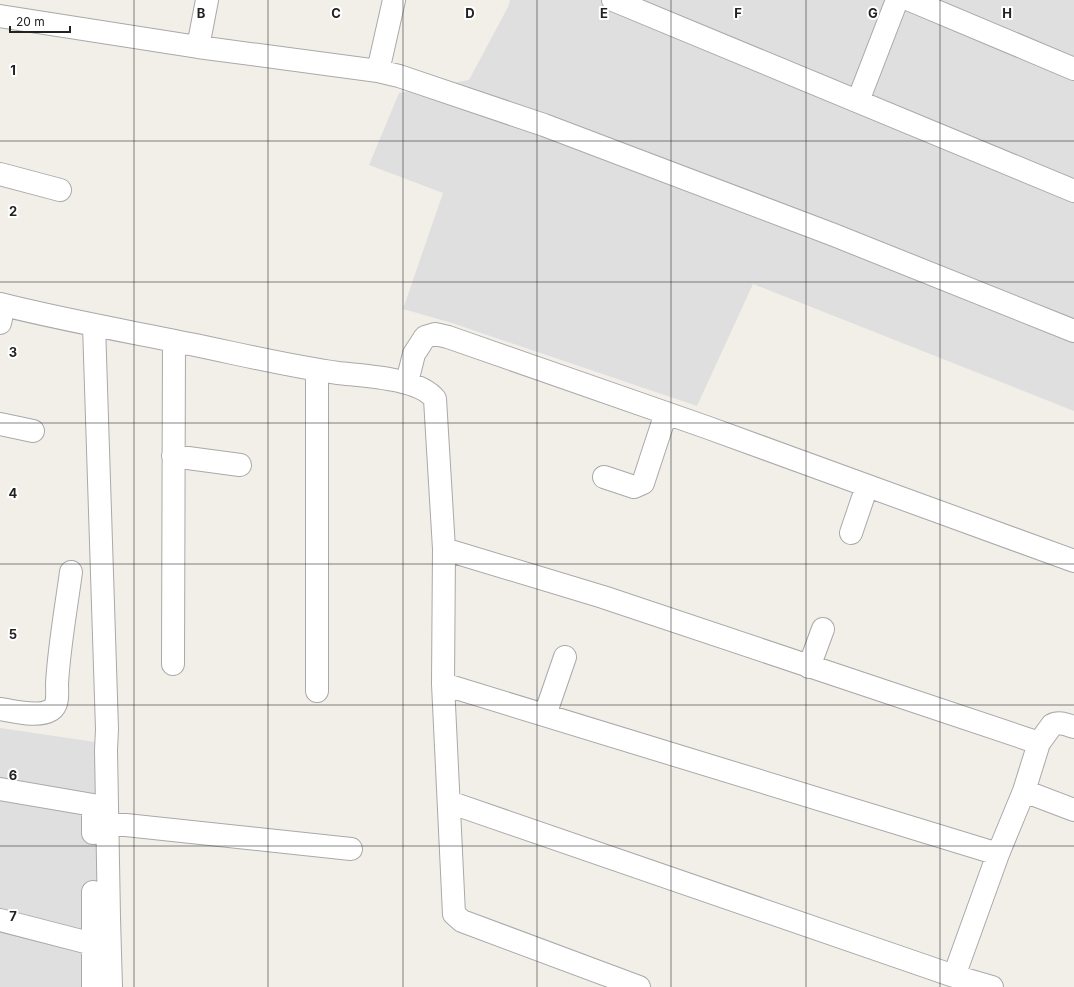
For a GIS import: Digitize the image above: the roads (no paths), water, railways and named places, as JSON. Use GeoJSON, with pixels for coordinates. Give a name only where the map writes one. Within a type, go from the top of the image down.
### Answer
{"type":"FeatureCollection","features":[{"type":"Feature","properties":{"kind":"street"},"geometry":{"type":"LineString","coordinates":[[198,47],[208,0]]}},
{"type":"Feature","properties":{"kind":"street"},"geometry":{"type":"LineString","coordinates":[[378,71],[394,0]]}},
{"type":"Feature","properties":{"kind":"street"},"geometry":{"type":"LineString","coordinates":[[613,0],[1074,191]]}},
{"type":"Feature","properties":{"kind":"street"},"geometry":{"type":"LineString","coordinates":[[858,101],[897,0]]}},
{"type":"Feature","properties":{"kind":"street"},"geometry":{"type":"LineString","coordinates":[[910,0],[1074,69]]}},
{"type":"Feature","properties":{"kind":"street"},"geometry":{"type":"LineString","coordinates":[[13,12],[198,47],[378,71],[399,76],[544,125],[834,234],[1074,331]]}},
{"type":"Feature","properties":{"kind":"street"},"geometry":{"type":"LineString","coordinates":[[0,174],[60,190]]}},
{"type":"Feature","properties":{"kind":"street"},"geometry":{"type":"LineString","coordinates":[[1,310],[94,325],[317,370],[407,382],[431,393],[435,399],[444,549],[443,684],[454,914],[462,921],[639,987]]}},
{"type":"Feature","properties":{"kind":"street"},"geometry":{"type":"LineString","coordinates":[[94,325],[107,729],[107,823],[111,987]]}},
{"type":"Feature","properties":{"kind":"street"},"geometry":{"type":"LineString","coordinates":[[407,382],[414,354],[425,337],[436,334],[448,337],[666,413],[1074,561]]}},
{"type":"Feature","properties":{"kind":"street"},"geometry":{"type":"LineString","coordinates":[[173,664],[174,341]]}},
{"type":"Feature","properties":{"kind":"street"},"geometry":{"type":"LineString","coordinates":[[317,370],[317,691]]}},
{"type":"Feature","properties":{"kind":"street"},"geometry":{"type":"LineString","coordinates":[[604,478],[634,487],[643,483],[666,413]]}},
{"type":"Feature","properties":{"kind":"street"},"geometry":{"type":"LineString","coordinates":[[0,424],[33,431]]}},
{"type":"Feature","properties":{"kind":"street"},"geometry":{"type":"LineString","coordinates":[[173,456],[240,465]]}},
{"type":"Feature","properties":{"kind":"street"},"geometry":{"type":"LineString","coordinates":[[851,533],[867,486]]}},
{"type":"Feature","properties":{"kind":"street"},"geometry":{"type":"LineString","coordinates":[[444,549],[603,597],[1039,743]]}},
{"type":"Feature","properties":{"kind":"street"},"geometry":{"type":"LineString","coordinates":[[0,709],[31,714],[46,712],[52,709],[56,704],[58,672],[71,572]]}},
{"type":"Feature","properties":{"kind":"street"},"geometry":{"type":"LineString","coordinates":[[809,667],[823,628]]}},
{"type":"Feature","properties":{"kind":"street"},"geometry":{"type":"LineString","coordinates":[[545,715],[565,657]]}},
{"type":"Feature","properties":{"kind":"street"},"geometry":{"type":"LineString","coordinates":[[443,684],[998,854]]}},
{"type":"Feature","properties":{"kind":"street"},"geometry":{"type":"LineString","coordinates":[[954,976],[998,854],[1024,791],[1039,743],[1055,723],[1062,723],[1074,727]]}},
{"type":"Feature","properties":{"kind":"street"},"geometry":{"type":"LineString","coordinates":[[0,789],[93,805],[93,987]]}},
{"type":"Feature","properties":{"kind":"street"},"geometry":{"type":"LineString","coordinates":[[1024,791],[1074,810]]}},
{"type":"Feature","properties":{"kind":"street"},"geometry":{"type":"LineString","coordinates":[[449,802],[954,976],[992,987]]}},
{"type":"Feature","properties":{"kind":"street"},"geometry":{"type":"LineString","coordinates":[[107,823],[351,849]]}},
{"type":"Feature","properties":{"kind":"street"},"geometry":{"type":"LineString","coordinates":[[0,920],[93,944]]}}]}
